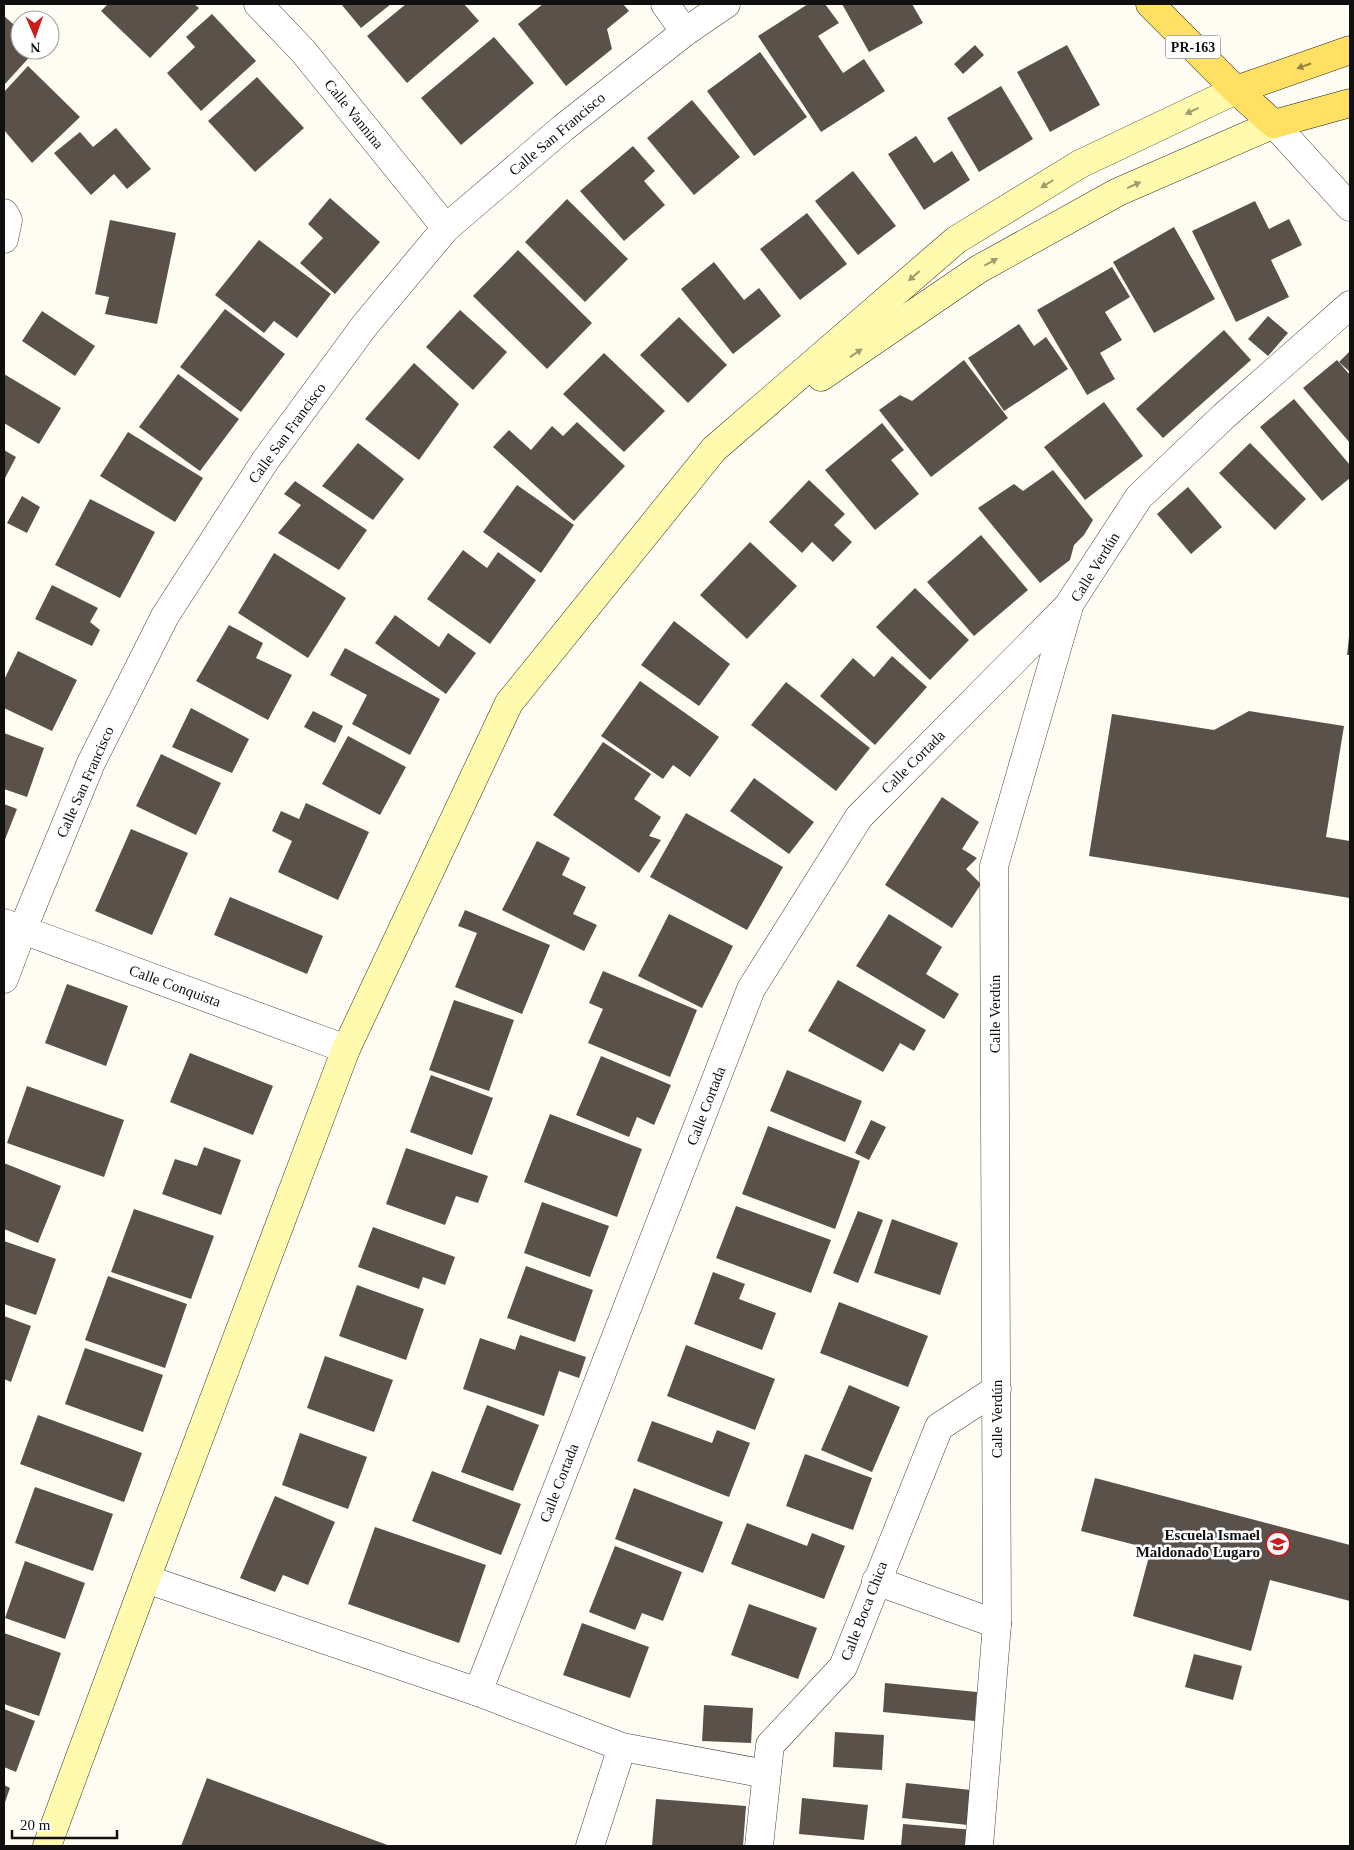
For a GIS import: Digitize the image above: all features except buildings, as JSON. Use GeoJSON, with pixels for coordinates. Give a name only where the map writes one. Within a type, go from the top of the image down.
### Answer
{"type":"FeatureCollection","features":[{"type":"Feature","properties":{"kind":"main road","name":"PR-163"},"geometry":{"type":"LineString","coordinates":[[1150,4],[1236,90],[1274,124]]}},
{"type":"Feature","properties":{"kind":"main road"},"geometry":{"type":"LineString","coordinates":[[1236,90],[1350,50]]}},
{"type":"Feature","properties":{"kind":"main road"},"geometry":{"type":"LineString","coordinates":[[1274,124],[1350,103]]}},
{"type":"Feature","properties":{"kind":"street","name":"Calle Vannina"},"geometry":{"type":"LineString","coordinates":[[258,4],[303,51],[446,228]]}},
{"type":"Feature","properties":{"kind":"street"},"geometry":{"type":"LineString","coordinates":[[665,4],[684,32]]}},
{"type":"Feature","properties":{"kind":"street","name":"Calle San Francisco"},"geometry":{"type":"LineString","coordinates":[[4,979],[13,927],[91,763],[165,616],[265,461],[365,325],[446,228],[563,128],[684,32],[726,4]]}},
{"type":"Feature","properties":{"kind":"street"},"geometry":{"type":"LineString","coordinates":[[47,1846],[346,1048],[509,703],[714,449],[956,240],[1080,164],[1236,90]]}},
{"type":"Feature","properties":{"kind":"street"},"geometry":{"type":"LineString","coordinates":[[714,449],[979,269],[1118,192],[1274,124],[1350,206]]}},
{"type":"Feature","properties":{"kind":"street"},"geometry":{"type":"LineString","coordinates":[[4,213],[8,220],[4,238]]}},
{"type":"Feature","properties":{"kind":"street","name":"Calle Verdún"},"geometry":{"type":"LineString","coordinates":[[979,1846],[998,1624],[994,866],[1070,604],[1139,497],[1224,416],[1350,304]]}},
{"type":"Feature","properties":{"kind":"street","name":"Calle Cortada"},"geometry":{"type":"LineString","coordinates":[[478,1692],[751,989],[859,817],[1070,604]]}},
{"type":"Feature","properties":{"kind":"street","name":"Calle Conquista"},"geometry":{"type":"LineString","coordinates":[[13,927],[346,1048]]}},
{"type":"Feature","properties":{"kind":"street","name":"Calle Boca Chica"},"geometry":{"type":"LineString","coordinates":[[759,1846],[770,1745],[843,1667],[938,1426],[996,1389]]}},
{"type":"Feature","properties":{"kind":"street"},"geometry":{"type":"LineString","coordinates":[[146,1579],[478,1692],[622,1747],[766,1774]]}},
{"type":"Feature","properties":{"kind":"street"},"geometry":{"type":"LineString","coordinates":[[876,1581],[998,1624]]}},
{"type":"Feature","properties":{"kind":"street"},"geometry":{"type":"LineString","coordinates":[[590,1846],[622,1747]]}},
{"type":"Feature","properties":{"kind":"place","name":"Escuela Ismael Maldonado Lugaro"},"geometry":{"type":"Point","coordinates":[1278,1544]}}]}
